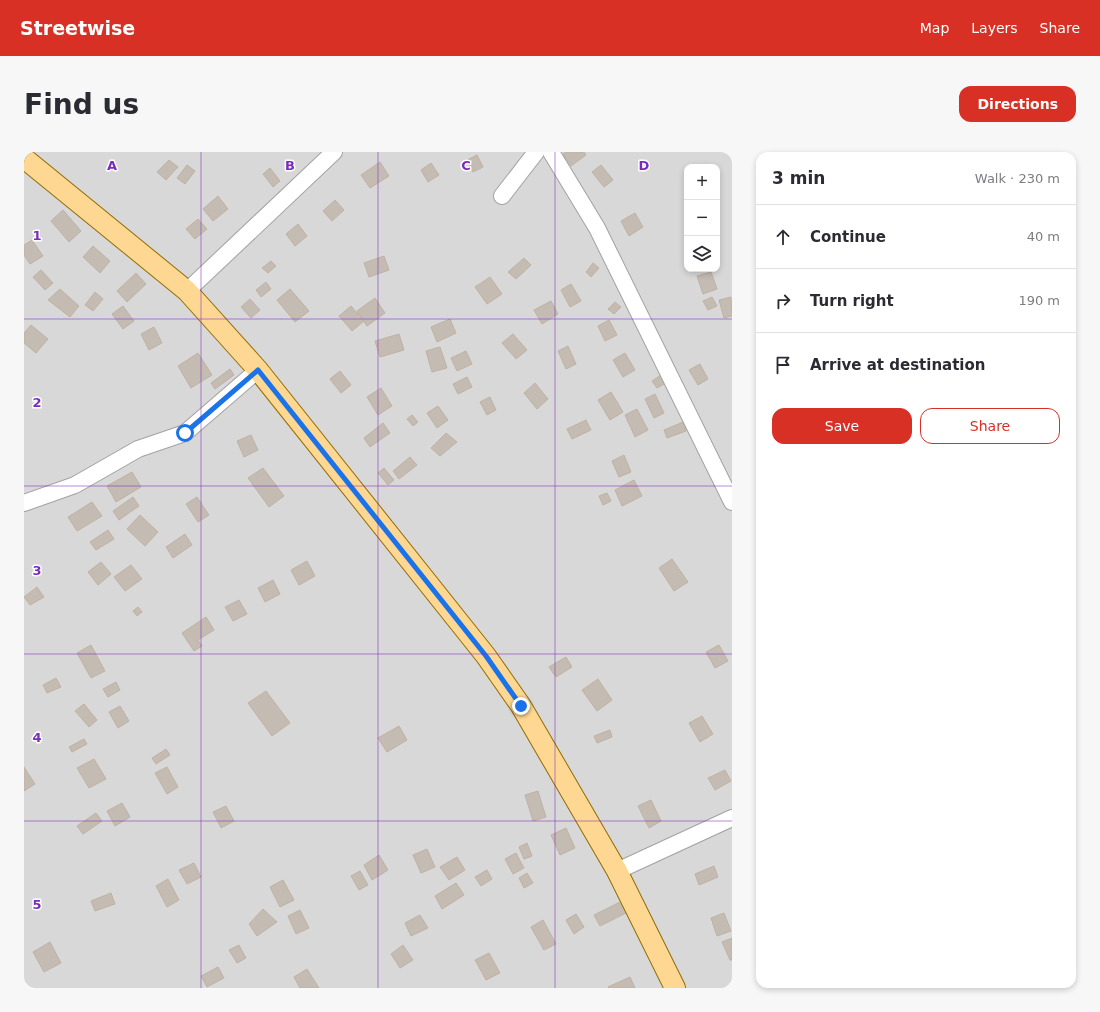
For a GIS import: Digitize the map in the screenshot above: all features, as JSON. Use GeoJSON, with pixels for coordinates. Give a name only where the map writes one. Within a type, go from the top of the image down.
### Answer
{"type":"FeatureCollection","features":[{"type":"Feature","properties":{"kind":"main road"},"geometry":{"type":"LineString","coordinates":[[24,158],[187,291],[258,370],[486,656],[521,706],[617,871],[675,988]]}},
{"type":"Feature","properties":{"kind":"street"},"geometry":{"type":"LineString","coordinates":[[187,291],[334,152]]}},
{"type":"Feature","properties":{"kind":"street"},"geometry":{"type":"LineString","coordinates":[[502,196],[536,152]]}},
{"type":"Feature","properties":{"kind":"street"},"geometry":{"type":"LineString","coordinates":[[551,152],[597,228],[732,502]]}},
{"type":"Feature","properties":{"kind":"street"},"geometry":{"type":"LineString","coordinates":[[24,503],[75,485],[138,449],[185,433],[258,370]]}},
{"type":"Feature","properties":{"kind":"street"},"geometry":{"type":"LineString","coordinates":[[617,871],[732,818]]}},
{"type":"Feature","properties":{"kind":"shaded area"},"geometry":{"type":"Polygon","coordinates":[[[24,152],[732,152],[732,988],[24,988],[24,152]]]}},
{"type":"Feature","properties":{"kind":"building"},"geometry":{"type":"Polygon","coordinates":[[[566,152],[584,152],[586,155],[571,166],[563,154],[566,152]]]}},
{"type":"Feature","properties":{"kind":"building"},"geometry":{"type":"Polygon","coordinates":[[[477,155],[483,167],[473,172],[467,160],[477,155]]]}},
{"type":"Feature","properties":{"kind":"building"},"geometry":{"type":"Polygon","coordinates":[[[169,160],[178,167],[166,180],[157,172],[169,160]]]}},
{"type":"Feature","properties":{"kind":"building"},"geometry":{"type":"Polygon","coordinates":[[[380,162],[389,176],[370,188],[361,175],[380,162]]]}},
{"type":"Feature","properties":{"kind":"building"},"geometry":{"type":"Polygon","coordinates":[[[431,163],[439,175],[428,182],[421,170],[431,163]]]}},
{"type":"Feature","properties":{"kind":"building"},"geometry":{"type":"Polygon","coordinates":[[[187,165],[195,171],[185,184],[177,178],[187,165]]]}},
{"type":"Feature","properties":{"kind":"building"},"geometry":{"type":"Polygon","coordinates":[[[601,165],[613,180],[604,187],[592,172],[601,165]]]}},
{"type":"Feature","properties":{"kind":"building"},"geometry":{"type":"Polygon","coordinates":[[[270,168],[280,181],[273,187],[263,174],[270,168]]]}},
{"type":"Feature","properties":{"kind":"building"},"geometry":{"type":"Polygon","coordinates":[[[218,196],[228,209],[213,221],[203,209],[218,196]]]}},
{"type":"Feature","properties":{"kind":"building"},"geometry":{"type":"Polygon","coordinates":[[[335,200],[344,210],[332,221],[323,211],[335,200]]]}},
{"type":"Feature","properties":{"kind":"building"},"geometry":{"type":"Polygon","coordinates":[[[63,210],[81,231],[69,242],[51,221],[63,210]]]}},
{"type":"Feature","properties":{"kind":"building"},"geometry":{"type":"Polygon","coordinates":[[[635,213],[643,227],[629,236],[621,221],[635,213]]]}},
{"type":"Feature","properties":{"kind":"building"},"geometry":{"type":"Polygon","coordinates":[[[198,219],[207,229],[195,239],[186,229],[198,219]]]}},
{"type":"Feature","properties":{"kind":"building"},"geometry":{"type":"Polygon","coordinates":[[[298,224],[307,236],[295,246],[286,234],[298,224]]]}},
{"type":"Feature","properties":{"kind":"building"},"geometry":{"type":"Polygon","coordinates":[[[32,240],[43,256],[30,264],[24,255],[24,245],[32,240]]]}},
{"type":"Feature","properties":{"kind":"building"},"geometry":{"type":"Polygon","coordinates":[[[93,246],[110,261],[100,273],[83,257],[93,246]]]}},
{"type":"Feature","properties":{"kind":"building"},"geometry":{"type":"Polygon","coordinates":[[[384,256],[389,270],[369,277],[364,263],[384,256]]]}},
{"type":"Feature","properties":{"kind":"building"},"geometry":{"type":"Polygon","coordinates":[[[524,258],[531,265],[516,279],[508,272],[524,258]]]}},
{"type":"Feature","properties":{"kind":"building"},"geometry":{"type":"Polygon","coordinates":[[[271,261],[276,266],[268,273],[262,268],[271,261]]]}},
{"type":"Feature","properties":{"kind":"building"},"geometry":{"type":"Polygon","coordinates":[[[593,263],[599,268],[591,277],[586,272],[593,263]]]}},
{"type":"Feature","properties":{"kind":"building"},"geometry":{"type":"Polygon","coordinates":[[[41,270],[53,283],[45,290],[33,277],[41,270]]]}},
{"type":"Feature","properties":{"kind":"building"},"geometry":{"type":"Polygon","coordinates":[[[711,272],[717,289],[703,294],[697,276],[711,272]]]}},
{"type":"Feature","properties":{"kind":"building"},"geometry":{"type":"Polygon","coordinates":[[[136,273],[146,284],[127,302],[117,291],[136,273]]]}},
{"type":"Feature","properties":{"kind":"building"},"geometry":{"type":"Polygon","coordinates":[[[490,277],[502,294],[487,304],[475,287],[490,277]]]}},
{"type":"Feature","properties":{"kind":"building"},"geometry":{"type":"Polygon","coordinates":[[[266,282],[271,289],[261,297],[256,290],[266,282]]]}},
{"type":"Feature","properties":{"kind":"building"},"geometry":{"type":"Polygon","coordinates":[[[571,284],[581,301],[570,307],[561,290],[571,284]]]}},
{"type":"Feature","properties":{"kind":"building"},"geometry":{"type":"Polygon","coordinates":[[[60,289],[79,306],[70,317],[48,300],[60,289]]]}},
{"type":"Feature","properties":{"kind":"building"},"geometry":{"type":"Polygon","coordinates":[[[290,289],[309,311],[295,322],[277,300],[290,289]]]}},
{"type":"Feature","properties":{"kind":"building"},"geometry":{"type":"Polygon","coordinates":[[[95,292],[103,299],[93,311],[85,305],[95,292]]]}},
{"type":"Feature","properties":{"kind":"building"},"geometry":{"type":"Polygon","coordinates":[[[712,297],[717,306],[708,310],[703,301],[712,297]]]}},
{"type":"Feature","properties":{"kind":"building"},"geometry":{"type":"Polygon","coordinates":[[[731,297],[732,316],[724,318],[719,300],[731,297]]]}},
{"type":"Feature","properties":{"kind":"building"},"geometry":{"type":"Polygon","coordinates":[[[375,298],[385,313],[367,326],[357,311],[375,298]]]}},
{"type":"Feature","properties":{"kind":"building"},"geometry":{"type":"Polygon","coordinates":[[[250,299],[260,310],[251,318],[241,307],[250,299]]]}},
{"type":"Feature","properties":{"kind":"building"},"geometry":{"type":"Polygon","coordinates":[[[551,301],[558,314],[542,324],[534,310],[551,301]]]}},
{"type":"Feature","properties":{"kind":"building"},"geometry":{"type":"Polygon","coordinates":[[[615,302],[621,307],[614,314],[608,309],[615,302]]]}},
{"type":"Feature","properties":{"kind":"building"},"geometry":{"type":"Polygon","coordinates":[[[123,306],[134,321],[123,329],[112,314],[123,306]]]}},
{"type":"Feature","properties":{"kind":"building"},"geometry":{"type":"Polygon","coordinates":[[[351,306],[364,321],[352,331],[339,316],[351,306]]]}},
{"type":"Feature","properties":{"kind":"building"},"geometry":{"type":"Polygon","coordinates":[[[450,319],[456,333],[437,342],[431,327],[450,319]]]}},
{"type":"Feature","properties":{"kind":"building"},"geometry":{"type":"Polygon","coordinates":[[[609,320],[617,335],[605,341],[598,326],[609,320]]]}},
{"type":"Feature","properties":{"kind":"building"},"geometry":{"type":"Polygon","coordinates":[[[31,325],[48,339],[36,353],[24,343],[24,333],[31,325]]]}},
{"type":"Feature","properties":{"kind":"building"},"geometry":{"type":"Polygon","coordinates":[[[154,327],[162,343],[149,350],[141,334],[154,327]]]}},
{"type":"Feature","properties":{"kind":"building"},"geometry":{"type":"Polygon","coordinates":[[[399,334],[404,350],[380,357],[375,341],[399,334]]]}},
{"type":"Feature","properties":{"kind":"building"},"geometry":{"type":"Polygon","coordinates":[[[513,334],[527,350],[516,359],[502,343],[513,334]]]}},
{"type":"Feature","properties":{"kind":"building"},"geometry":{"type":"Polygon","coordinates":[[[568,346],[576,364],[566,369],[558,351],[568,346]]]}},
{"type":"Feature","properties":{"kind":"building"},"geometry":{"type":"Polygon","coordinates":[[[440,347],[447,368],[432,372],[426,351],[440,347]]]}},
{"type":"Feature","properties":{"kind":"building"},"geometry":{"type":"Polygon","coordinates":[[[466,351],[472,364],[457,371],[451,358],[466,351]]]}},
{"type":"Feature","properties":{"kind":"building"},"geometry":{"type":"Polygon","coordinates":[[[198,353],[212,375],[191,388],[178,366],[198,353]]]}},
{"type":"Feature","properties":{"kind":"building"},"geometry":{"type":"Polygon","coordinates":[[[625,353],[635,370],[623,377],[613,360],[625,353]]]}},
{"type":"Feature","properties":{"kind":"building"},"geometry":{"type":"Polygon","coordinates":[[[700,364],[708,379],[698,385],[689,370],[700,364]]]}},
{"type":"Feature","properties":{"kind":"building"},"geometry":{"type":"Polygon","coordinates":[[[230,369],[234,375],[215,389],[211,383],[230,369]]]}},
{"type":"Feature","properties":{"kind":"building"},"geometry":{"type":"Polygon","coordinates":[[[340,371],[351,385],[341,393],[330,379],[340,371]]]}},
{"type":"Feature","properties":{"kind":"building"},"geometry":{"type":"Polygon","coordinates":[[[661,375],[666,383],[657,388],[652,381],[661,375]]]}},
{"type":"Feature","properties":{"kind":"building"},"geometry":{"type":"Polygon","coordinates":[[[467,377],[472,387],[458,394],[453,384],[467,377]]]}},
{"type":"Feature","properties":{"kind":"building"},"geometry":{"type":"Polygon","coordinates":[[[535,383],[548,399],[537,409],[524,393],[535,383]]]}},
{"type":"Feature","properties":{"kind":"building"},"geometry":{"type":"Polygon","coordinates":[[[381,388],[392,406],[378,415],[367,397],[381,388]]]}},
{"type":"Feature","properties":{"kind":"building"},"geometry":{"type":"Polygon","coordinates":[[[611,392],[623,412],[610,420],[598,400],[611,392]]]}},
{"type":"Feature","properties":{"kind":"building"},"geometry":{"type":"Polygon","coordinates":[[[655,394],[664,413],[654,418],[645,399],[655,394]]]}},
{"type":"Feature","properties":{"kind":"building"},"geometry":{"type":"Polygon","coordinates":[[[490,397],[496,410],[487,415],[480,402],[490,397]]]}},
{"type":"Feature","properties":{"kind":"building"},"geometry":{"type":"Polygon","coordinates":[[[438,406],[448,420],[437,428],[427,413],[438,406]]]}},
{"type":"Feature","properties":{"kind":"building"},"geometry":{"type":"Polygon","coordinates":[[[637,409],[648,430],[635,437],[625,415],[637,409]]]}},
{"type":"Feature","properties":{"kind":"building"},"geometry":{"type":"Polygon","coordinates":[[[412,415],[418,422],[413,426],[407,419],[412,415]]]}},
{"type":"Feature","properties":{"kind":"building"},"geometry":{"type":"Polygon","coordinates":[[[586,420],[591,430],[572,439],[567,429],[586,420]]]}},
{"type":"Feature","properties":{"kind":"building"},"geometry":{"type":"Polygon","coordinates":[[[683,422],[686,431],[667,438],[664,430],[683,422]]]}},
{"type":"Feature","properties":{"kind":"building"},"geometry":{"type":"Polygon","coordinates":[[[383,423],[390,433],[370,447],[364,438],[383,423]]]}},
{"type":"Feature","properties":{"kind":"building"},"geometry":{"type":"Polygon","coordinates":[[[446,433],[457,442],[440,456],[431,448],[446,433]]]}},
{"type":"Feature","properties":{"kind":"building"},"geometry":{"type":"Polygon","coordinates":[[[251,435],[258,450],[244,457],[237,441],[251,435]]]}},
{"type":"Feature","properties":{"kind":"building"},"geometry":{"type":"Polygon","coordinates":[[[624,455],[631,472],[619,477],[612,461],[624,455]]]}},
{"type":"Feature","properties":{"kind":"building"},"geometry":{"type":"Polygon","coordinates":[[[410,457],[417,465],[399,479],[393,471],[410,457]]]}},
{"type":"Feature","properties":{"kind":"building"},"geometry":{"type":"Polygon","coordinates":[[[263,468],[284,496],[269,507],[248,478],[263,468]]]}},
{"type":"Feature","properties":{"kind":"building"},"geometry":{"type":"Polygon","coordinates":[[[384,468],[394,480],[388,485],[378,473],[384,468]]]}},
{"type":"Feature","properties":{"kind":"building"},"geometry":{"type":"Polygon","coordinates":[[[132,472],[141,487],[116,502],[107,486],[132,472]]]}},
{"type":"Feature","properties":{"kind":"building"},"geometry":{"type":"Polygon","coordinates":[[[634,480],[642,496],[622,506],[615,490],[634,480]]]}},
{"type":"Feature","properties":{"kind":"building"},"geometry":{"type":"Polygon","coordinates":[[[607,493],[611,501],[603,505],[599,496],[607,493]]]}},
{"type":"Feature","properties":{"kind":"building"},"geometry":{"type":"Polygon","coordinates":[[[133,497],[139,506],[119,520],[113,511],[133,497]]]}},
{"type":"Feature","properties":{"kind":"building"},"geometry":{"type":"Polygon","coordinates":[[[197,497],[209,515],[198,522],[186,504],[197,497]]]}},
{"type":"Feature","properties":{"kind":"building"},"geometry":{"type":"Polygon","coordinates":[[[92,502],[102,516],[77,531],[68,517],[92,502]]]}},
{"type":"Feature","properties":{"kind":"building"},"geometry":{"type":"Polygon","coordinates":[[[140,515],[158,532],[145,546],[127,529],[140,515]]]}},
{"type":"Feature","properties":{"kind":"building"},"geometry":{"type":"Polygon","coordinates":[[[108,530],[114,539],[96,550],[90,542],[108,530]]]}},
{"type":"Feature","properties":{"kind":"building"},"geometry":{"type":"Polygon","coordinates":[[[185,534],[192,545],[173,558],[166,547],[185,534]]]}},
{"type":"Feature","properties":{"kind":"building"},"geometry":{"type":"Polygon","coordinates":[[[672,559],[688,582],[674,591],[659,568],[672,559]]]}},
{"type":"Feature","properties":{"kind":"building"},"geometry":{"type":"Polygon","coordinates":[[[307,561],[315,576],[299,585],[291,570],[307,561]]]}},
{"type":"Feature","properties":{"kind":"building"},"geometry":{"type":"Polygon","coordinates":[[[101,562],[111,574],[98,585],[88,572],[101,562]]]}},
{"type":"Feature","properties":{"kind":"building"},"geometry":{"type":"Polygon","coordinates":[[[131,565],[142,579],[125,591],[114,577],[131,565]]]}},
{"type":"Feature","properties":{"kind":"building"},"geometry":{"type":"Polygon","coordinates":[[[273,580],[280,594],[265,602],[258,588],[273,580]]]}},
{"type":"Feature","properties":{"kind":"building"},"geometry":{"type":"Polygon","coordinates":[[[37,587],[44,597],[30,605],[24,597],[37,587]]]}},
{"type":"Feature","properties":{"kind":"building"},"geometry":{"type":"Polygon","coordinates":[[[239,600],[247,614],[233,621],[225,607],[239,600]]]}},
{"type":"Feature","properties":{"kind":"building"},"geometry":{"type":"Polygon","coordinates":[[[138,607],[142,612],[137,616],[133,611],[138,607]]]}},
{"type":"Feature","properties":{"kind":"building"},"geometry":{"type":"Polygon","coordinates":[[[206,617],[214,630],[198,640],[202,646],[194,651],[182,633],[206,617]]]}},
{"type":"Feature","properties":{"kind":"building"},"geometry":{"type":"Polygon","coordinates":[[[91,645],[105,671],[91,678],[77,653],[91,645]]]}},
{"type":"Feature","properties":{"kind":"building"},"geometry":{"type":"Polygon","coordinates":[[[719,645],[728,661],[715,668],[706,652],[719,645]]]}},
{"type":"Feature","properties":{"kind":"building"},"geometry":{"type":"Polygon","coordinates":[[[566,657],[572,667],[556,677],[549,667],[566,657]]]}},
{"type":"Feature","properties":{"kind":"building"},"geometry":{"type":"Polygon","coordinates":[[[56,678],[61,687],[47,693],[43,685],[56,678]]]}},
{"type":"Feature","properties":{"kind":"building"},"geometry":{"type":"Polygon","coordinates":[[[598,679],[612,700],[597,711],[582,690],[598,679]]]}},
{"type":"Feature","properties":{"kind":"building"},"geometry":{"type":"Polygon","coordinates":[[[116,682],[120,690],[108,697],[103,689],[116,682]]]}},
{"type":"Feature","properties":{"kind":"building"},"geometry":{"type":"Polygon","coordinates":[[[266,691],[290,723],[272,736],[248,703],[266,691]]]}},
{"type":"Feature","properties":{"kind":"building"},"geometry":{"type":"Polygon","coordinates":[[[84,704],[97,720],[89,727],[75,711],[84,704]]]}},
{"type":"Feature","properties":{"kind":"building"},"geometry":{"type":"Polygon","coordinates":[[[120,706],[129,721],[118,728],[109,712],[120,706]]]}},
{"type":"Feature","properties":{"kind":"building"},"geometry":{"type":"Polygon","coordinates":[[[702,716],[713,734],[700,742],[689,723],[702,716]]]}},
{"type":"Feature","properties":{"kind":"building"},"geometry":{"type":"Polygon","coordinates":[[[399,726],[407,740],[387,752],[378,738],[399,726]]]}},
{"type":"Feature","properties":{"kind":"building"},"geometry":{"type":"Polygon","coordinates":[[[610,730],[612,737],[597,743],[594,736],[610,730]]]}},
{"type":"Feature","properties":{"kind":"building"},"geometry":{"type":"Polygon","coordinates":[[[84,739],[87,744],[72,752],[69,747],[84,739]]]}},
{"type":"Feature","properties":{"kind":"building"},"geometry":{"type":"Polygon","coordinates":[[[166,749],[170,755],[156,764],[152,758],[166,749]]]}},
{"type":"Feature","properties":{"kind":"building"},"geometry":{"type":"Polygon","coordinates":[[[94,759],[106,779],[89,788],[77,768],[94,759]]]}},
{"type":"Feature","properties":{"kind":"building"},"geometry":{"type":"Polygon","coordinates":[[[24,767],[35,784],[24,791],[24,767]]]}},
{"type":"Feature","properties":{"kind":"building"},"geometry":{"type":"Polygon","coordinates":[[[167,767],[178,787],[167,794],[155,773],[167,767]]]}},
{"type":"Feature","properties":{"kind":"building"},"geometry":{"type":"Polygon","coordinates":[[[725,770],[731,781],[715,790],[708,778],[725,770]]]}},
{"type":"Feature","properties":{"kind":"building"},"geometry":{"type":"Polygon","coordinates":[[[538,791],[546,817],[533,821],[525,795],[538,791]]]}},
{"type":"Feature","properties":{"kind":"building"},"geometry":{"type":"Polygon","coordinates":[[[651,800],[661,821],[649,828],[638,806],[651,800]]]}},
{"type":"Feature","properties":{"kind":"building"},"geometry":{"type":"Polygon","coordinates":[[[122,803],[130,817],[115,826],[107,811],[122,803]]]}},
{"type":"Feature","properties":{"kind":"building"},"geometry":{"type":"Polygon","coordinates":[[[226,806],[234,821],[221,828],[213,812],[226,806]]]}},
{"type":"Feature","properties":{"kind":"building"},"geometry":{"type":"Polygon","coordinates":[[[96,813],[102,821],[83,834],[77,826],[96,813]]]}},
{"type":"Feature","properties":{"kind":"building"},"geometry":{"type":"Polygon","coordinates":[[[566,828],[575,848],[560,855],[551,835],[566,828]]]}},
{"type":"Feature","properties":{"kind":"building"},"geometry":{"type":"Polygon","coordinates":[[[527,843],[532,856],[524,859],[519,847],[527,843]]]}},
{"type":"Feature","properties":{"kind":"building"},"geometry":{"type":"Polygon","coordinates":[[[427,849],[435,867],[421,873],[413,855],[427,849]]]}},
{"type":"Feature","properties":{"kind":"building"},"geometry":{"type":"Polygon","coordinates":[[[516,853],[524,868],[513,874],[505,859],[516,853]]]}},
{"type":"Feature","properties":{"kind":"building"},"geometry":{"type":"Polygon","coordinates":[[[379,855],[388,870],[372,880],[364,865],[379,855]]]}},
{"type":"Feature","properties":{"kind":"building"},"geometry":{"type":"Polygon","coordinates":[[[457,857],[465,870],[449,880],[440,867],[457,857]]]}},
{"type":"Feature","properties":{"kind":"building"},"geometry":{"type":"Polygon","coordinates":[[[194,863],[201,877],[187,884],[179,870],[194,863]]]}},
{"type":"Feature","properties":{"kind":"building"},"geometry":{"type":"Polygon","coordinates":[[[714,866],[718,877],[699,885],[695,874],[714,866]]]}},
{"type":"Feature","properties":{"kind":"building"},"geometry":{"type":"Polygon","coordinates":[[[487,870],[492,879],[481,886],[475,877],[487,870]]]}},
{"type":"Feature","properties":{"kind":"building"},"geometry":{"type":"Polygon","coordinates":[[[360,871],[368,885],[359,890],[351,876],[360,871]]]}},
{"type":"Feature","properties":{"kind":"building"},"geometry":{"type":"Polygon","coordinates":[[[527,873],[533,883],[524,888],[519,878],[527,873]]]}},
{"type":"Feature","properties":{"kind":"building"},"geometry":{"type":"Polygon","coordinates":[[[168,879],[179,900],[167,907],[156,886],[168,879]]]}},
{"type":"Feature","properties":{"kind":"building"},"geometry":{"type":"Polygon","coordinates":[[[283,880],[294,900],[280,907],[270,887],[283,880]]]}},
{"type":"Feature","properties":{"kind":"building"},"geometry":{"type":"Polygon","coordinates":[[[456,883],[464,895],[442,909],[435,896],[456,883]]]}},
{"type":"Feature","properties":{"kind":"building"},"geometry":{"type":"Polygon","coordinates":[[[111,893],[115,904],[95,911],[91,901],[111,893]]]}},
{"type":"Feature","properties":{"kind":"building"},"geometry":{"type":"Polygon","coordinates":[[[622,901],[628,912],[600,926],[594,915],[622,901]]]}},
{"type":"Feature","properties":{"kind":"building"},"geometry":{"type":"Polygon","coordinates":[[[263,909],[277,922],[257,936],[249,924],[263,909]]]}},
{"type":"Feature","properties":{"kind":"building"},"geometry":{"type":"Polygon","coordinates":[[[300,910],[309,928],[296,934],[288,916],[300,910]]]}},
{"type":"Feature","properties":{"kind":"building"},"geometry":{"type":"Polygon","coordinates":[[[724,913],[731,931],[717,936],[711,918],[724,913]]]}},
{"type":"Feature","properties":{"kind":"building"},"geometry":{"type":"Polygon","coordinates":[[[576,914],[584,927],[574,934],[566,920],[576,914]]]}},
{"type":"Feature","properties":{"kind":"building"},"geometry":{"type":"Polygon","coordinates":[[[420,915],[428,928],[411,936],[405,923],[420,915]]]}},
{"type":"Feature","properties":{"kind":"building"},"geometry":{"type":"Polygon","coordinates":[[[543,920],[556,944],[544,950],[531,927],[543,920]]]}},
{"type":"Feature","properties":{"kind":"building"},"geometry":{"type":"Polygon","coordinates":[[[732,938],[732,960],[730,960],[722,942],[732,938]]]}},
{"type":"Feature","properties":{"kind":"building"},"geometry":{"type":"Polygon","coordinates":[[[50,942],[61,963],[44,972],[33,952],[50,942]]]}},
{"type":"Feature","properties":{"kind":"building"},"geometry":{"type":"Polygon","coordinates":[[[239,945],[246,958],[237,963],[229,950],[239,945]]]}},
{"type":"Feature","properties":{"kind":"building"},"geometry":{"type":"Polygon","coordinates":[[[403,945],[413,960],[400,968],[391,954],[403,945]]]}},
{"type":"Feature","properties":{"kind":"building"},"geometry":{"type":"Polygon","coordinates":[[[489,953],[500,973],[486,980],[475,960],[489,953]]]}},
{"type":"Feature","properties":{"kind":"building"},"geometry":{"type":"Polygon","coordinates":[[[218,967],[224,978],[207,987],[201,976],[218,967]]]}},
{"type":"Feature","properties":{"kind":"building"},"geometry":{"type":"Polygon","coordinates":[[[307,969],[319,988],[300,988],[294,977],[307,969]]]}},
{"type":"Feature","properties":{"kind":"building"},"geometry":{"type":"Polygon","coordinates":[[[630,977],[635,988],[608,987],[630,977]]]}},
{"type":"Feature","properties":{"kind":"route"},"geometry":{"type":"LineString","coordinates":[[185,433],[258,370],[486,656],[521,706]]}}]}
